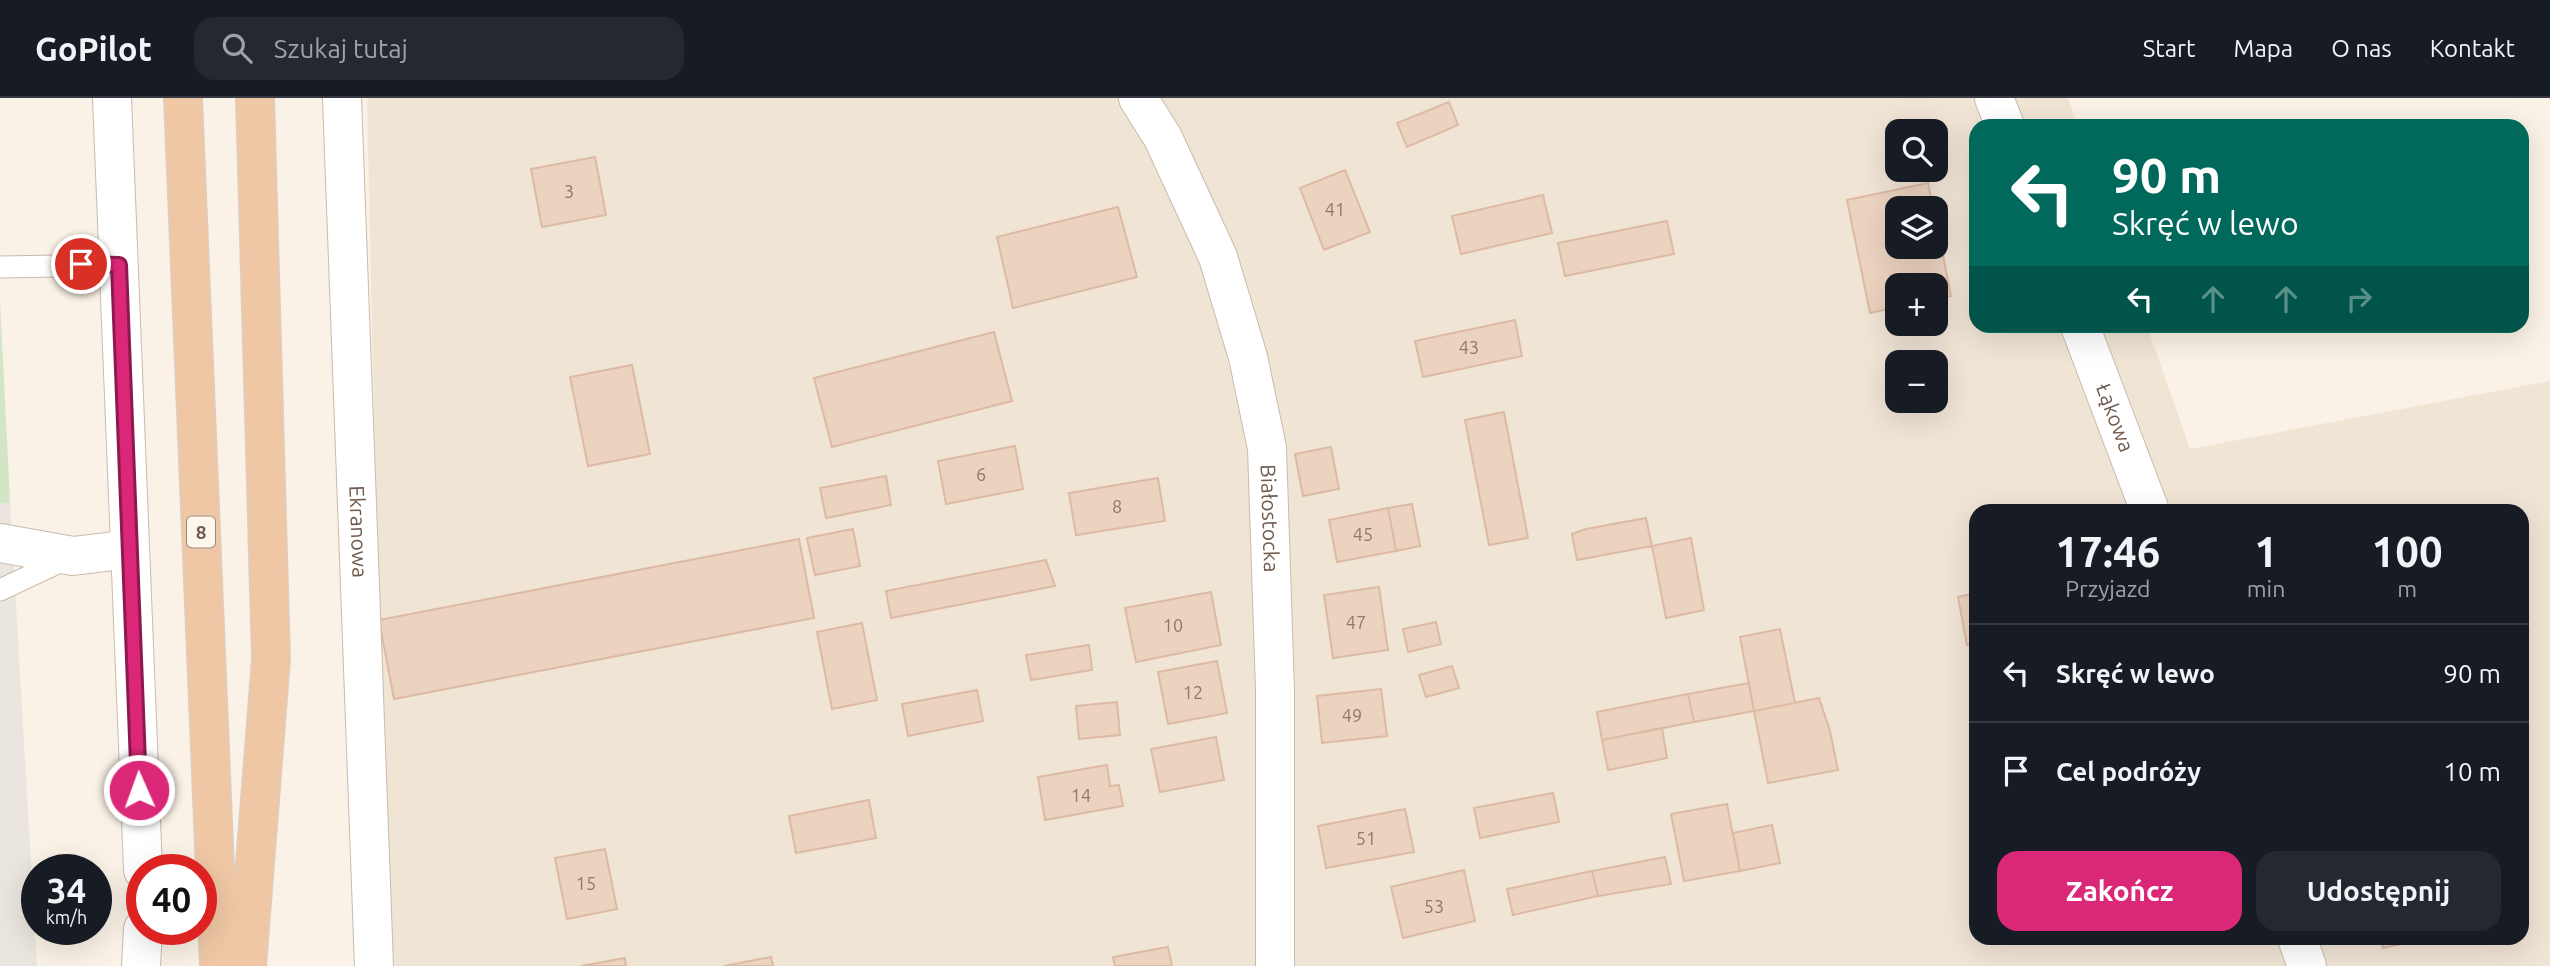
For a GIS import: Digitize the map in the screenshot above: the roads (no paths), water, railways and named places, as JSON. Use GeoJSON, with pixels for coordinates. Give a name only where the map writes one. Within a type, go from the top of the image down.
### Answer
{"type":"FeatureCollection","features":[{"type":"Feature","properties":{"kind":"highway","name":"8"},"geometry":{"type":"LineString","coordinates":[[183,98],[219,966]]}},
{"type":"Feature","properties":{"kind":"highway"},"geometry":{"type":"LineString","coordinates":[[247,966],[271,659],[255,98]]}},
{"type":"Feature","properties":{"kind":"street"},"geometry":{"type":"LineString","coordinates":[[111,98],[142,854]]}},
{"type":"Feature","properties":{"kind":"street","name":"Ekranowa"},"geometry":{"type":"LineString","coordinates":[[342,98],[374,966]]}},
{"type":"Feature","properties":{"kind":"street","name":"Białostocka"},"geometry":{"type":"LineString","coordinates":[[1138,98],[1163,138],[1218,257],[1248,357],[1267,448],[1275,690],[1275,966]]}},
{"type":"Feature","properties":{"kind":"street"},"geometry":{"type":"LineString","coordinates":[[1994,98],[2002,119]]}},
{"type":"Feature","properties":{"kind":"street","name":"Łąkowa"},"geometry":{"type":"LineString","coordinates":[[2083,333],[2147,504]]}},
{"type":"Feature","properties":{"kind":"street"},"geometry":{"type":"LineString","coordinates":[[0,543],[73,556],[130,549]]}},
{"type":"Feature","properties":{"kind":"street"},"geometry":{"type":"LineString","coordinates":[[141,966],[142,945]]}},
{"type":"Feature","properties":{"kind":"street"},"geometry":{"type":"LineString","coordinates":[[2300,945],[2307,966]]}},
{"type":"Feature","properties":{"kind":"lane"},"geometry":{"type":"LineString","coordinates":[[0,267],[119,265]]}},
{"type":"Feature","properties":{"kind":"lane"},"geometry":{"type":"LineString","coordinates":[[0,590],[73,556]]}}]}
